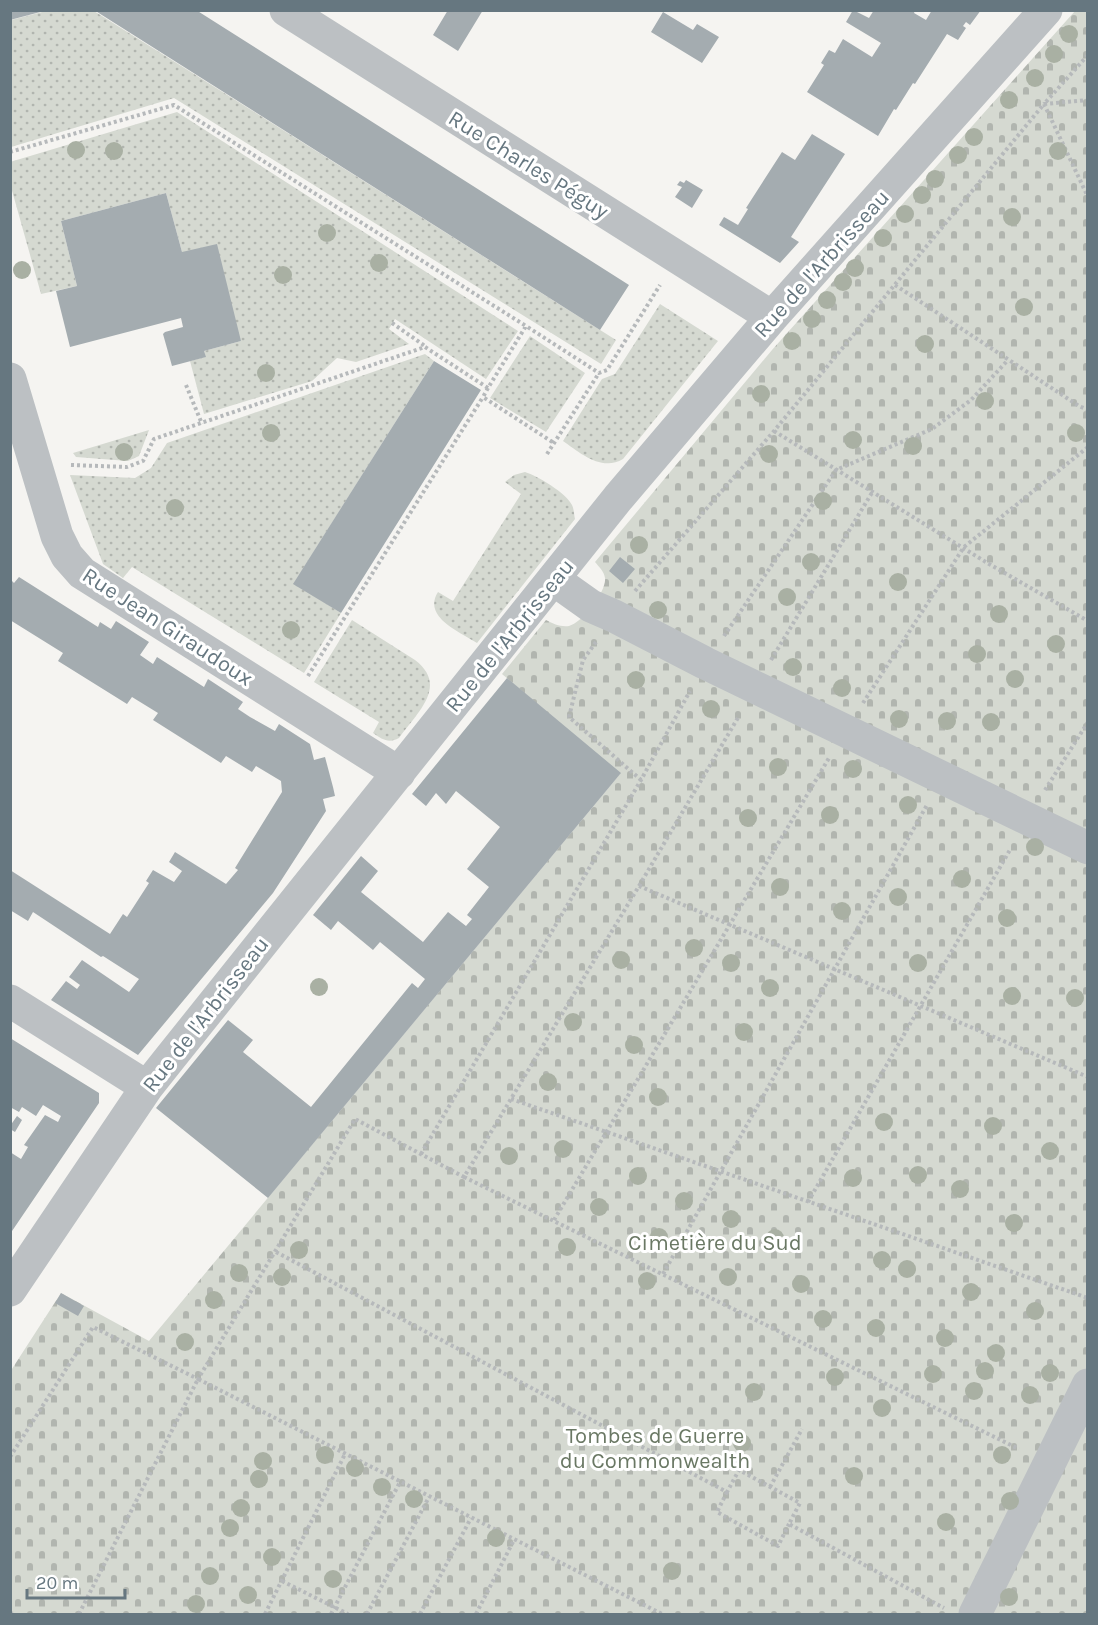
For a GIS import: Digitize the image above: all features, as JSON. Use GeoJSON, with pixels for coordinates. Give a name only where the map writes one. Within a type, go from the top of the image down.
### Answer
{"type":"FeatureCollection","features":[{"type":"Feature","properties":{"kind":"street","name":"Rue Charles Péguy"},"geometry":{"type":"LineString","coordinates":[[286,10],[772,317]]}},
{"type":"Feature","properties":{"kind":"street","name":"Rue de l'Arbrisseau"},"geometry":{"type":"LineString","coordinates":[[10,1290],[147,1088],[247,958],[618,498],[772,317],[1046,10]]}},
{"type":"Feature","properties":{"kind":"street","name":"Rue Jean Giraudoux"},"geometry":{"type":"LineString","coordinates":[[10,378],[25,455],[57,536],[67,556],[82,573],[399,772]]}},
{"type":"Feature","properties":{"kind":"street"},"geometry":{"type":"LineString","coordinates":[[554,579],[591,606],[755,688],[1088,848]]}},
{"type":"Feature","properties":{"kind":"street"},"geometry":{"type":"LineString","coordinates":[[10,1001],[147,1088]]}},
{"type":"Feature","properties":{"kind":"street"},"geometry":{"type":"LineString","coordinates":[[960,1612],[1049,1463],[1088,1385]]}},
{"type":"Feature","properties":{"kind":"path"},"geometry":{"type":"LineString","coordinates":[[641,780],[569,717],[583,660],[614,616],[774,430],[1088,55]]}},
{"type":"Feature","properties":{"kind":"path"},"geometry":{"type":"LineString","coordinates":[[1044,105],[1088,100]]}},
{"type":"Feature","properties":{"kind":"path"},"geometry":{"type":"LineString","coordinates":[[10,152],[174,105],[599,374]]}},
{"type":"Feature","properties":{"kind":"path"},"geometry":{"type":"LineString","coordinates":[[1044,105],[1088,197]]}},
{"type":"Feature","properties":{"kind":"path"},"geometry":{"type":"LineString","coordinates":[[547,454],[599,374],[607,370],[677,257]]}},
{"type":"Feature","properties":{"kind":"path"},"geometry":{"type":"LineString","coordinates":[[894,285],[1088,410]]}},
{"type":"Feature","properties":{"kind":"path"},"geometry":{"type":"LineString","coordinates":[[393,323],[488,388]]}},
{"type":"Feature","properties":{"kind":"path"},"geometry":{"type":"LineString","coordinates":[[291,705],[526,326]]}},
{"type":"Feature","properties":{"kind":"path"},"geometry":{"type":"LineString","coordinates":[[25,455],[128,467],[143,461],[154,440],[425,347]]}},
{"type":"Feature","properties":{"kind":"path"},"geometry":{"type":"LineString","coordinates":[[421,1154],[641,780],[705,663],[836,470],[932,429],[971,400],[1008,360]]}},
{"type":"Feature","properties":{"kind":"path"},"geometry":{"type":"LineString","coordinates":[[186,385],[202,424]]}},
{"type":"Feature","properties":{"kind":"path"},"geometry":{"type":"LineString","coordinates":[[483,397],[554,443]]}},
{"type":"Feature","properties":{"kind":"path"},"geometry":{"type":"LineString","coordinates":[[774,430],[964,548],[1088,621]]}},
{"type":"Feature","properties":{"kind":"path"},"geometry":{"type":"LineString","coordinates":[[554,1220],[845,731],[964,548],[1088,447]]}},
{"type":"Feature","properties":{"kind":"path"},"geometry":{"type":"LineString","coordinates":[[464,1177],[873,491]]}},
{"type":"Feature","properties":{"kind":"path"},"geometry":{"type":"LineString","coordinates":[[808,1202],[1027,820],[1088,722]]}},
{"type":"Feature","properties":{"kind":"path"},"geometry":{"type":"LineString","coordinates":[[663,1274],[942,778]]}},
{"type":"Feature","properties":{"kind":"path"},"geometry":{"type":"LineString","coordinates":[[639,886],[1088,1077]]}},
{"type":"Feature","properties":{"kind":"path"},"geometry":{"type":"LineString","coordinates":[[511,1099],[1088,1298]]}},
{"type":"Feature","properties":{"kind":"path"},"geometry":{"type":"LineString","coordinates":[[79,1614],[198,1379],[355,1119],[464,1177],[1049,1463]]}},
{"type":"Feature","properties":{"kind":"path"},"geometry":{"type":"LineString","coordinates":[[276,1252],[727,1492]]}},
{"type":"Feature","properties":{"kind":"path"},"geometry":{"type":"LineString","coordinates":[[10,1457],[93,1327],[662,1614]]}},
{"type":"Feature","properties":{"kind":"path"},"geometry":{"type":"LineString","coordinates":[[770,1487],[802,1429]]}},
{"type":"Feature","properties":{"kind":"path"},"geometry":{"type":"LineString","coordinates":[[265,1614],[345,1454]]}},
{"type":"Feature","properties":{"kind":"path"},"geometry":{"type":"LineString","coordinates":[[739,1470],[770,1487],[801,1503],[778,1546],[717,1512],[739,1470]]}},
{"type":"Feature","properties":{"kind":"path"},"geometry":{"type":"LineString","coordinates":[[331,1614],[400,1482]]}},
{"type":"Feature","properties":{"kind":"path"},"geometry":{"type":"LineString","coordinates":[[367,1614],[429,1497]]}},
{"type":"Feature","properties":{"kind":"path"},"geometry":{"type":"LineString","coordinates":[[420,1614],[471,1518]]}},
{"type":"Feature","properties":{"kind":"path"},"geometry":{"type":"LineString","coordinates":[[789,1524],[960,1612]]}},
{"type":"Feature","properties":{"kind":"path"},"geometry":{"type":"LineString","coordinates":[[476,1614],[514,1540]]}},
{"type":"Feature","properties":{"kind":"path"},"geometry":{"type":"LineString","coordinates":[[282,1581],[348,1614]]}},
{"type":"Feature","properties":{"kind":"green space"},"geometry":{"type":"Polygon","coordinates":[[[46,11],[94,11],[616,340],[601,364],[174,98],[11,147],[11,20],[46,11]]]}},
{"type":"Feature","properties":{"kind":"green space","name":"Cimetière du Sud"},"geometry":{"type":"Polygon","coordinates":[[[1075,11],[1087,11],[1087,1614],[11,1614],[10,1372],[61,1293],[149,1341],[620,774],[502,674],[546,620],[560,626],[569,626],[587,613],[605,584],[604,573],[595,562],[772,350],[1075,11]]]}},
{"type":"Feature","properties":{"kind":"green space"},"geometry":{"type":"Polygon","coordinates":[[[177,112],[518,331],[486,379],[395,319],[389,329],[409,344],[356,362],[337,358],[312,381],[204,414],[190,361],[205,357],[204,351],[241,341],[182,252],[166,193],[61,221],[77,286],[41,294],[11,187],[10,162],[177,112]]]}},
{"type":"Feature","properties":{"kind":"green space"},"geometry":{"type":"Polygon","coordinates":[[[660,304],[718,341],[623,459],[607,463],[599,462],[563,441],[602,379],[615,374],[660,304]]]}},
{"type":"Feature","properties":{"kind":"green space"},"geometry":{"type":"Polygon","coordinates":[[[530,336],[585,373],[546,432],[490,398],[530,336]]]}},
{"type":"Feature","properties":{"kind":"green space"},"geometry":{"type":"Polygon","coordinates":[[[425,354],[434,361],[294,583],[341,613],[304,673],[132,567],[123,578],[103,564],[70,475],[135,478],[151,468],[167,443],[425,354]]]}},
{"type":"Feature","properties":{"kind":"green space"},"geometry":{"type":"Polygon","coordinates":[[[149,430],[139,456],[128,461],[76,457],[73,453],[149,430]]]}},
{"type":"Feature","properties":{"kind":"green space"},"geometry":{"type":"Polygon","coordinates":[[[525,472],[544,481],[564,495],[572,505],[575,519],[477,643],[445,623],[435,609],[434,601],[438,592],[453,601],[521,494],[505,482],[514,475],[525,472]]]}},
{"type":"Feature","properties":{"kind":"green space"},"geometry":{"type":"Polygon","coordinates":[[[352,620],[415,660],[425,670],[429,680],[430,690],[427,699],[399,738],[395,740],[385,740],[373,733],[379,722],[314,682],[352,620]]]}},
{"type":"Feature","properties":{"kind":"building"},"geometry":{"type":"Polygon","coordinates":[[[10,10],[43,10],[44,11],[10,20],[10,10]]]}},
{"type":"Feature","properties":{"kind":"building"},"geometry":{"type":"Polygon","coordinates":[[[94,10],[196,10],[629,285],[600,330],[94,10]]]}},
{"type":"Feature","properties":{"kind":"building"},"geometry":{"type":"Polygon","coordinates":[[[448,10],[483,10],[458,51],[433,35],[448,10]]]}},
{"type":"Feature","properties":{"kind":"building"},"geometry":{"type":"Polygon","coordinates":[[[853,10],[869,18],[874,10],[915,10],[914,13],[926,20],[932,10],[981,10],[970,25],[966,22],[963,26],[966,28],[958,40],[947,34],[915,84],[913,83],[896,110],[894,109],[878,136],[807,92],[824,65],[821,63],[829,50],[835,53],[843,39],[872,57],[881,43],[846,22],[853,10]]]}},
{"type":"Feature","properties":{"kind":"building"},"geometry":{"type":"Polygon","coordinates":[[[663,12],[693,30],[697,24],[719,37],[702,63],[651,32],[663,12]]]}},
{"type":"Feature","properties":{"kind":"building"},"geometry":{"type":"Polygon","coordinates":[[[812,134],[845,154],[791,237],[799,242],[780,263],[719,225],[724,217],[738,225],[748,209],[746,208],[782,152],[795,160],[812,134]]]}},
{"type":"Feature","properties":{"kind":"building"},"geometry":{"type":"Polygon","coordinates":[[[686,180],[703,190],[692,208],[675,197],[682,187],[677,185],[680,181],[684,183],[686,180]]]}},
{"type":"Feature","properties":{"kind":"building"},"geometry":{"type":"Polygon","coordinates":[[[166,193],[182,252],[217,244],[241,341],[204,351],[206,357],[172,366],[163,334],[183,327],[181,318],[70,347],[56,291],[77,286],[61,221],[166,193]]]}},
{"type":"Feature","properties":{"kind":"building"},"geometry":{"type":"Polygon","coordinates":[[[434,361],[481,390],[341,613],[293,584],[434,361]]]}},
{"type":"Feature","properties":{"kind":"building"},"geometry":{"type":"Polygon","coordinates":[[[620,557],[635,569],[623,583],[609,571],[620,557]]]}},
{"type":"Feature","properties":{"kind":"building"},"geometry":{"type":"Polygon","coordinates":[[[19,577],[98,627],[100,622],[111,629],[116,621],[149,642],[140,655],[153,664],[157,657],[204,687],[208,679],[243,702],[238,709],[250,717],[275,731],[279,724],[310,744],[314,760],[325,757],[333,787],[335,796],[323,799],[326,811],[273,893],[138,1055],[51,1000],[66,981],[77,989],[80,985],[69,977],[82,960],[129,992],[139,979],[33,912],[28,921],[10,910],[10,870],[110,934],[123,914],[127,917],[149,883],[146,881],[153,870],[174,882],[182,871],[169,862],[175,852],[226,884],[238,870],[235,868],[282,792],[281,781],[256,766],[252,772],[226,756],[221,763],[153,720],[158,713],[132,697],[127,704],[58,661],[63,653],[10,620],[10,579],[14,583],[19,577]]]}},
{"type":"Feature","properties":{"kind":"building"},"geometry":{"type":"Polygon","coordinates":[[[507,678],[621,773],[268,1198],[156,1108],[228,1020],[253,1040],[243,1052],[311,1107],[412,983],[418,988],[425,979],[380,942],[373,950],[338,921],[331,930],[313,915],[361,856],[378,871],[361,892],[423,942],[448,912],[466,926],[472,919],[467,915],[489,887],[467,869],[500,827],[456,791],[446,804],[436,793],[426,806],[412,794],[507,678]]]}},
{"type":"Feature","properties":{"kind":"building"},"geometry":{"type":"Polygon","coordinates":[[[10,1038],[99,1093],[99,1103],[10,1234],[10,1152],[21,1159],[28,1147],[24,1145],[45,1115],[58,1122],[61,1116],[43,1105],[36,1116],[22,1107],[19,1112],[10,1107],[10,1038]]]}},
{"type":"Feature","properties":{"kind":"building"},"geometry":{"type":"Polygon","coordinates":[[[17,1116],[22,1120],[15,1132],[10,1129],[10,1126],[17,1116]]]}},
{"type":"Feature","properties":{"kind":"building"},"geometry":{"type":"Polygon","coordinates":[[[61,1293],[84,1306],[78,1316],[55,1303],[61,1293]]]}},
{"type":"Feature","properties":{"kind":"park label","name":"Tombes de Guerre du Commonwealth"},"geometry":{"type":"Point","coordinates":[655,1448]}}]}
